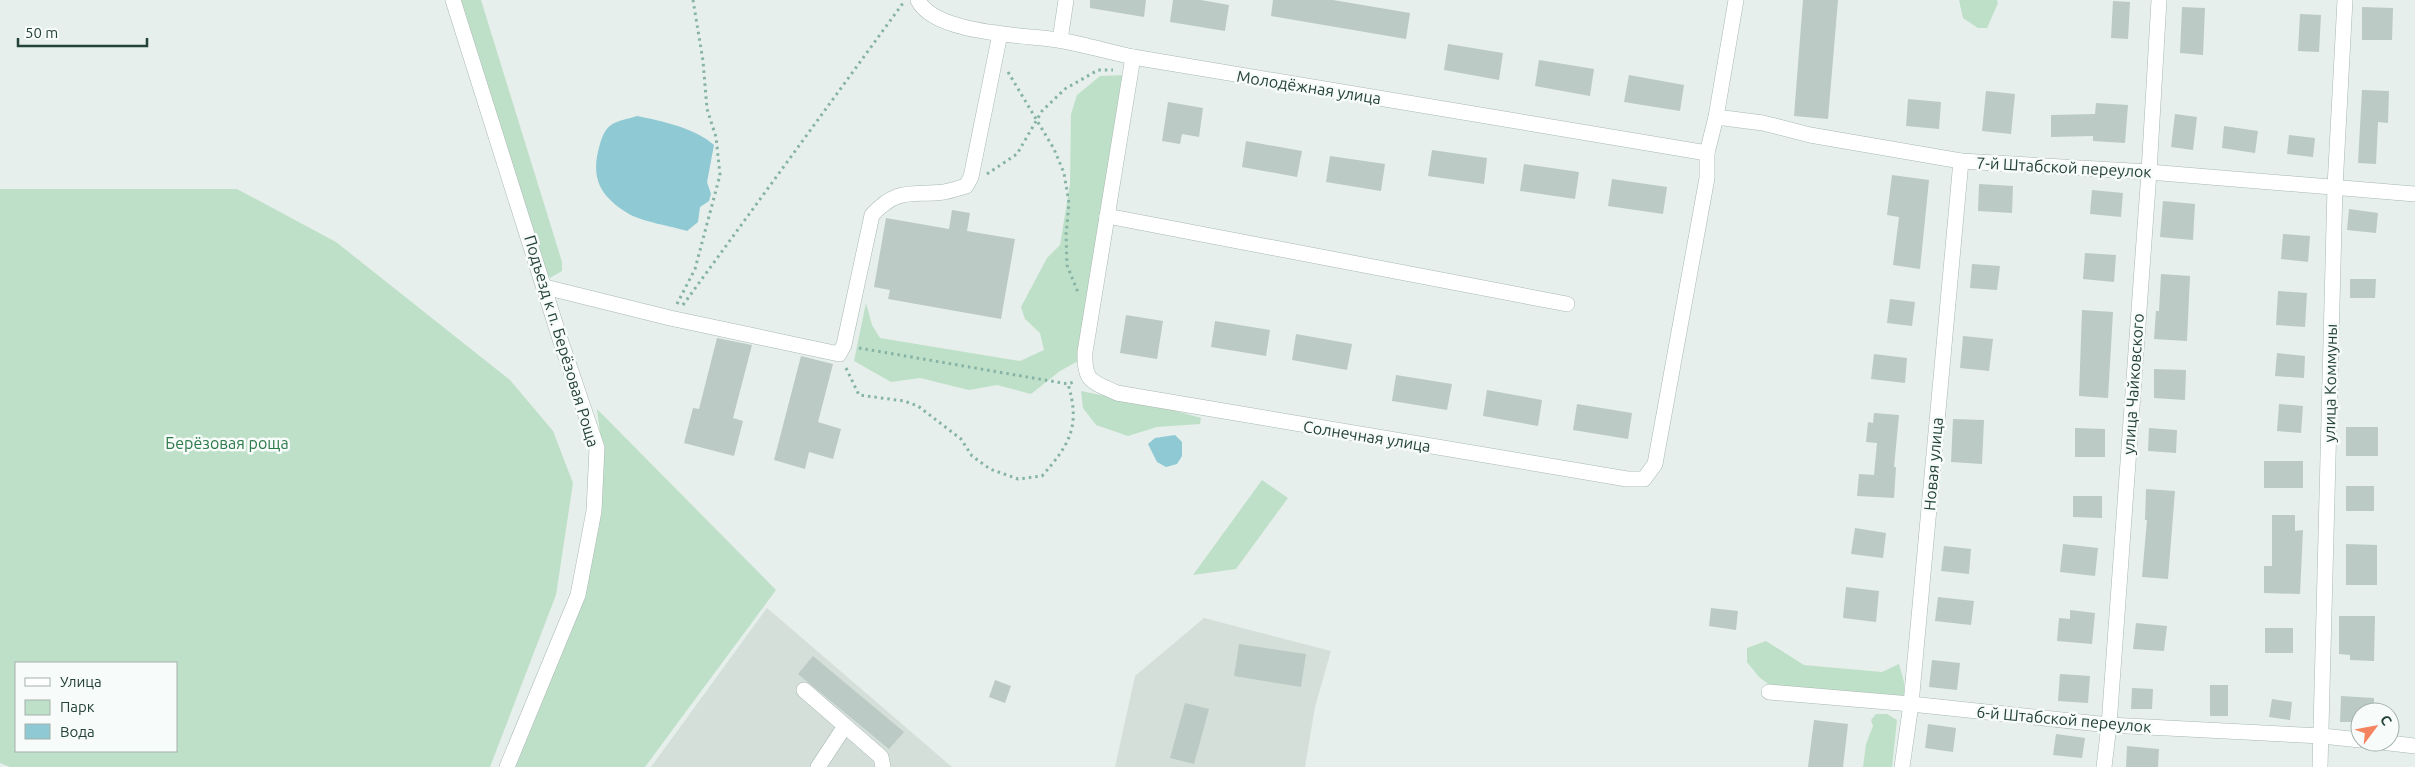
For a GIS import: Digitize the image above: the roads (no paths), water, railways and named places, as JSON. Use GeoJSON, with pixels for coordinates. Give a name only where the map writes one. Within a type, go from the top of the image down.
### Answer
{"type":"FeatureCollection","features":[{"type":"Feature","properties":{"kind":"street","name":"Подъезд к п. Берёзовая Роща"},"geometry":{"type":"LineString","coordinates":[[453,0],[561,342],[597,448],[594,511],[578,595],[507,767]]}},
{"type":"Feature","properties":{"kind":"street"},"geometry":{"type":"LineString","coordinates":[[1060,40],[1066,0]]}},
{"type":"Feature","properties":{"kind":"street"},"geometry":{"type":"LineString","coordinates":[[1707,153],[1716,117],[1736,0]]}},
{"type":"Feature","properties":{"kind":"street","name":"улица Чайковского"},"geometry":{"type":"LineString","coordinates":[[2104,767],[2109,726],[2149,172],[2159,0]]}},
{"type":"Feature","properties":{"kind":"street","name":"улица Коммуны"},"geometry":{"type":"LineString","coordinates":[[2320,767],[2335,187],[2345,0]]}},
{"type":"Feature","properties":{"kind":"street","name":"Молодёжная улица"},"geometry":{"type":"LineString","coordinates":[[914,1],[944,21],[1000,34],[1060,40],[1132,64],[1707,153]]}},
{"type":"Feature","properties":{"kind":"street"},"geometry":{"type":"LineString","coordinates":[[545,287],[670,318],[841,349],[872,215],[882,204],[900,195],[945,192],[966,186],[971,177],[1000,34]]}},
{"type":"Feature","properties":{"kind":"street"},"geometry":{"type":"LineString","coordinates":[[1132,64],[1107,216],[1567,304]]}},
{"type":"Feature","properties":{"kind":"street","name":"7-й Штабской переулок"},"geometry":{"type":"LineString","coordinates":[[1716,117],[1763,123],[1810,135],[1961,161],[2149,172],[2415,194]]}},
{"type":"Feature","properties":{"kind":"street","name":"Солнечная улица"},"geometry":{"type":"LineString","coordinates":[[1107,216],[1085,352],[1084,370],[1090,380],[1117,393],[1626,479],[1644,479],[1655,464],[1707,178],[1707,153]]}},
{"type":"Feature","properties":{"kind":"street","name":"Новая улица"},"geometry":{"type":"LineString","coordinates":[[1902,767],[1911,704],[1961,161]]}},
{"type":"Feature","properties":{"kind":"street"},"geometry":{"type":"LineString","coordinates":[[804,690],[881,757],[883,767]]}},
{"type":"Feature","properties":{"kind":"street","name":"6-й Штабской переулок"},"geometry":{"type":"LineString","coordinates":[[1769,692],[1911,704],[2109,726],[2350,739]]}},
{"type":"Feature","properties":{"kind":"street"},"geometry":{"type":"LineString","coordinates":[[818,767],[845,726]]}},
{"type":"Feature","properties":{"kind":"street"},"geometry":{"type":"LineString","coordinates":[[2400,744],[2415,746]]}},
{"type":"Feature","properties":{"kind":"water"},"geometry":{"type":"Polygon","coordinates":[[[637,116],[688,130],[714,145],[707,182],[711,194],[709,201],[700,207],[698,222],[687,231],[649,222],[629,214],[610,200],[600,185],[596,166],[604,133],[614,123],[637,116]]]}},
{"type":"Feature","properties":{"kind":"water"},"geometry":{"type":"Polygon","coordinates":[[[1175,435],[1182,442],[1182,456],[1177,464],[1166,467],[1157,462],[1148,444],[1155,438],[1175,435]]]}},
{"type":"Feature","properties":{"kind":"park label","name":"Берёзовая роща"},"geometry":{"type":"Point","coordinates":[227,443]}}]}
